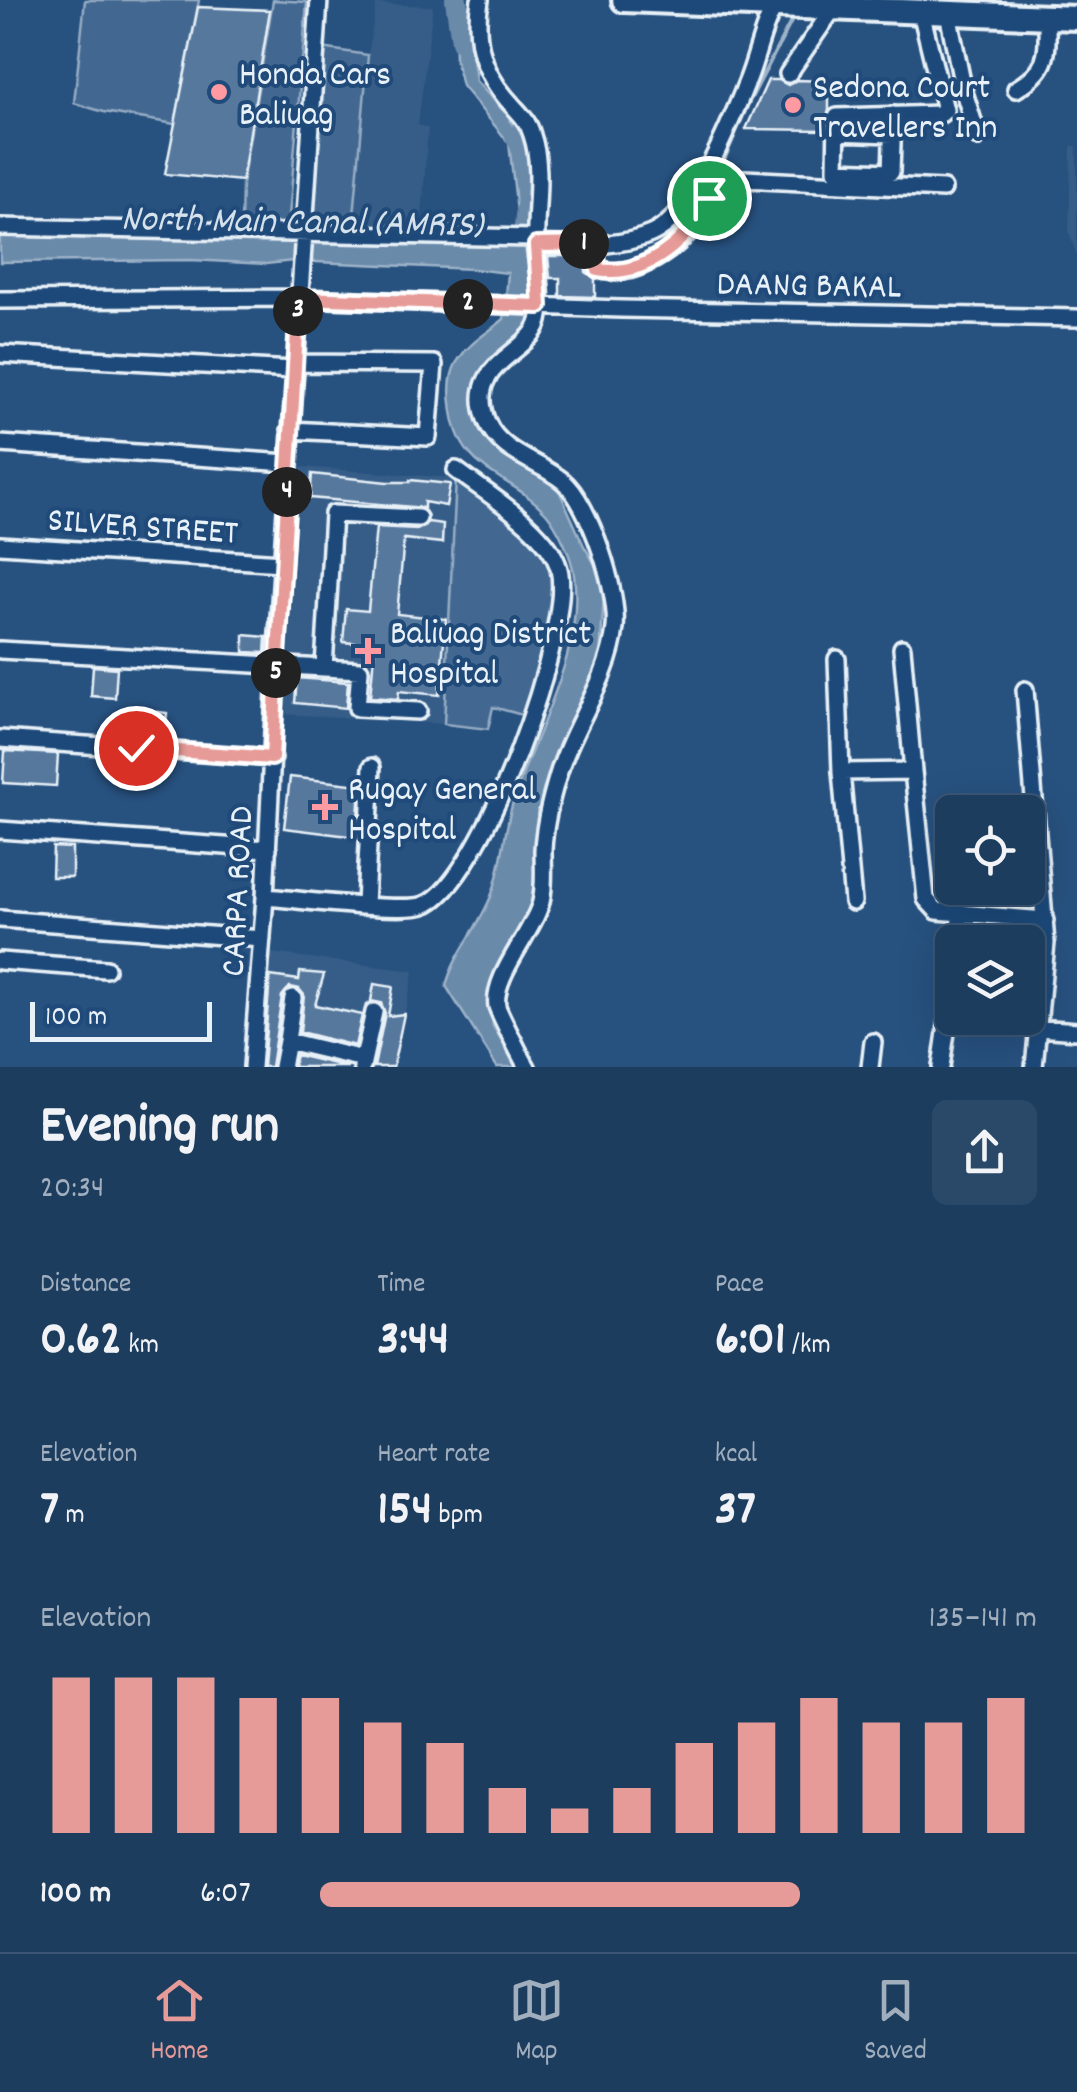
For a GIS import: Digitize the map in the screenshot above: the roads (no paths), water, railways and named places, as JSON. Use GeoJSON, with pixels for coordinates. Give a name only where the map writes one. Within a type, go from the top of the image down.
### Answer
{"type":"FeatureCollection","features":[{"type":"Feature","properties":{"kind":"highway"},"geometry":{"type":"LineString","coordinates":[[624,0],[1077,18]]}},
{"type":"Feature","properties":{"kind":"street","name":"CARPA ROAD"},"geometry":{"type":"LineString","coordinates":[[252,1067],[266,897],[282,563],[318,0]]}},
{"type":"Feature","properties":{"kind":"street"},"geometry":{"type":"LineString","coordinates":[[480,0],[476,26],[488,73],[524,118],[532,135],[538,191],[530,240],[537,328],[497,365],[485,382],[481,402],[487,424],[498,439],[568,485],[600,550],[616,604],[609,660],[569,742],[557,777],[543,845],[540,905],[501,982],[497,1006],[527,1067]]}},
{"type":"Feature","properties":{"kind":"street"},"geometry":{"type":"LineString","coordinates":[[0,227],[596,244],[650,235],[681,210],[728,126],[779,5]]}},
{"type":"Feature","properties":{"kind":"street"},"geometry":{"type":"LineString","coordinates":[[788,74],[823,9]]}},
{"type":"Feature","properties":{"kind":"street"},"geometry":{"type":"LineString","coordinates":[[893,116],[892,169],[887,173],[836,170],[838,117],[941,114],[944,110],[921,12]]}},
{"type":"Feature","properties":{"kind":"street"},"geometry":{"type":"LineString","coordinates":[[948,13],[964,92],[978,137]]}},
{"type":"Feature","properties":{"kind":"street"},"geometry":{"type":"LineString","coordinates":[[1016,89],[1033,78],[1047,58],[1047,16]]}},
{"type":"Feature","properties":{"kind":"street"},"geometry":{"type":"LineString","coordinates":[[835,132],[892,134]]}},
{"type":"Feature","properties":{"kind":"street"},"geometry":{"type":"LineString","coordinates":[[596,244],[596,267],[604,271],[628,269],[662,255],[690,231],[715,185],[723,178],[943,190]]}},
{"type":"Feature","properties":{"kind":"street","name":"DAANG BAKAL"},"geometry":{"type":"LineString","coordinates":[[0,300],[299,298],[1077,318]]}},
{"type":"Feature","properties":{"kind":"street"},"geometry":{"type":"LineString","coordinates":[[0,354],[295,366],[434,364],[428,438],[290,430]]}},
{"type":"Feature","properties":{"kind":"street"},"geometry":{"type":"LineString","coordinates":[[0,444],[288,463]]}},
{"type":"Feature","properties":{"kind":"street"},"geometry":{"type":"LineString","coordinates":[[266,897],[420,907],[444,892],[457,876],[502,793],[554,646],[561,596],[560,570],[554,557],[519,517],[456,470]]}},
{"type":"Feature","properties":{"kind":"street"},"geometry":{"type":"LineString","coordinates":[[324,667],[333,514],[418,518]]}},
{"type":"Feature","properties":{"kind":"street","name":"SILVER STREET"},"geometry":{"type":"LineString","coordinates":[[0,544],[282,563]]}},
{"type":"Feature","properties":{"kind":"street"},"geometry":{"type":"LineString","coordinates":[[902,648],[926,899],[936,911],[1045,920]]}},
{"type":"Feature","properties":{"kind":"street"},"geometry":{"type":"LineString","coordinates":[[0,650],[360,670],[357,708],[418,710]]}},
{"type":"Feature","properties":{"kind":"street"},"geometry":{"type":"LineString","coordinates":[[837,659],[841,772],[854,902]]}},
{"type":"Feature","properties":{"kind":"street"},"geometry":{"type":"LineString","coordinates":[[1025,690],[1045,925]]}},
{"type":"Feature","properties":{"kind":"street"},"geometry":{"type":"LineString","coordinates":[[0,739],[272,758]]}},
{"type":"Feature","properties":{"kind":"street"},"geometry":{"type":"LineString","coordinates":[[365,904],[372,766]]}},
{"type":"Feature","properties":{"kind":"street"},"geometry":{"type":"LineString","coordinates":[[841,772],[913,771]]}},
{"type":"Feature","properties":{"kind":"street"},"geometry":{"type":"LineString","coordinates":[[0,830],[268,849]]}},
{"type":"Feature","properties":{"kind":"street"},"geometry":{"type":"LineString","coordinates":[[960,912],[960,925]]}},
{"type":"Feature","properties":{"kind":"street"},"geometry":{"type":"LineString","coordinates":[[0,920],[262,939]]}},
{"type":"Feature","properties":{"kind":"street"},"geometry":{"type":"LineString","coordinates":[[0,961],[106,969]]}},
{"type":"Feature","properties":{"kind":"street"},"geometry":{"type":"LineString","coordinates":[[282,1067],[293,998]]}},
{"type":"Feature","properties":{"kind":"street"},"geometry":{"type":"LineString","coordinates":[[286,1041],[362,1063],[374,1012]]}},
{"type":"Feature","properties":{"kind":"street"},"geometry":{"type":"LineString","coordinates":[[1045,1028],[1077,1031]]}},
{"type":"Feature","properties":{"kind":"street"},"geometry":{"type":"LineString","coordinates":[[941,1067],[946,1035]]}},
{"type":"Feature","properties":{"kind":"street"},"geometry":{"type":"LineString","coordinates":[[1034,1067],[1038,1035]]}},
{"type":"Feature","properties":{"kind":"street"},"geometry":{"type":"LineString","coordinates":[[870,1067],[873,1042]]}},
{"type":"Feature","properties":{"kind":"waterway"},"geometry":{"type":"LineString","coordinates":[[456,0],[462,41]]}},
{"type":"Feature","properties":{"kind":"waterway"},"geometry":{"type":"LineString","coordinates":[[718,174],[749,102],[794,16]]}},
{"type":"Feature","properties":{"kind":"waterway"},"geometry":{"type":"LineString","coordinates":[[516,136],[528,172],[524,236]]}},
{"type":"Feature","properties":{"kind":"waterway"},"geometry":{"type":"LineString","coordinates":[[647,253],[665,243]]}},
{"type":"Feature","properties":{"kind":"place","name":"Honda Cars Baliuag"},"geometry":{"type":"Point","coordinates":[219,92]}},
{"type":"Feature","properties":{"kind":"place","name":"Sedona Court Travellers Inn"},"geometry":{"type":"Point","coordinates":[793,105]}},
{"type":"Feature","properties":{"kind":"place","name":"Baliuag District Hospital"},"geometry":{"type":"Point","coordinates":[368,651]}},
{"type":"Feature","properties":{"kind":"place","name":"Rugay General Hospital"},"geometry":{"type":"Point","coordinates":[325,807]}},
{"type":"Feature","properties":{"kind":"water label","name":"North Main Canal (AMRIS)"},"geometry":{"type":"Point","coordinates":[302,219]}}]}
